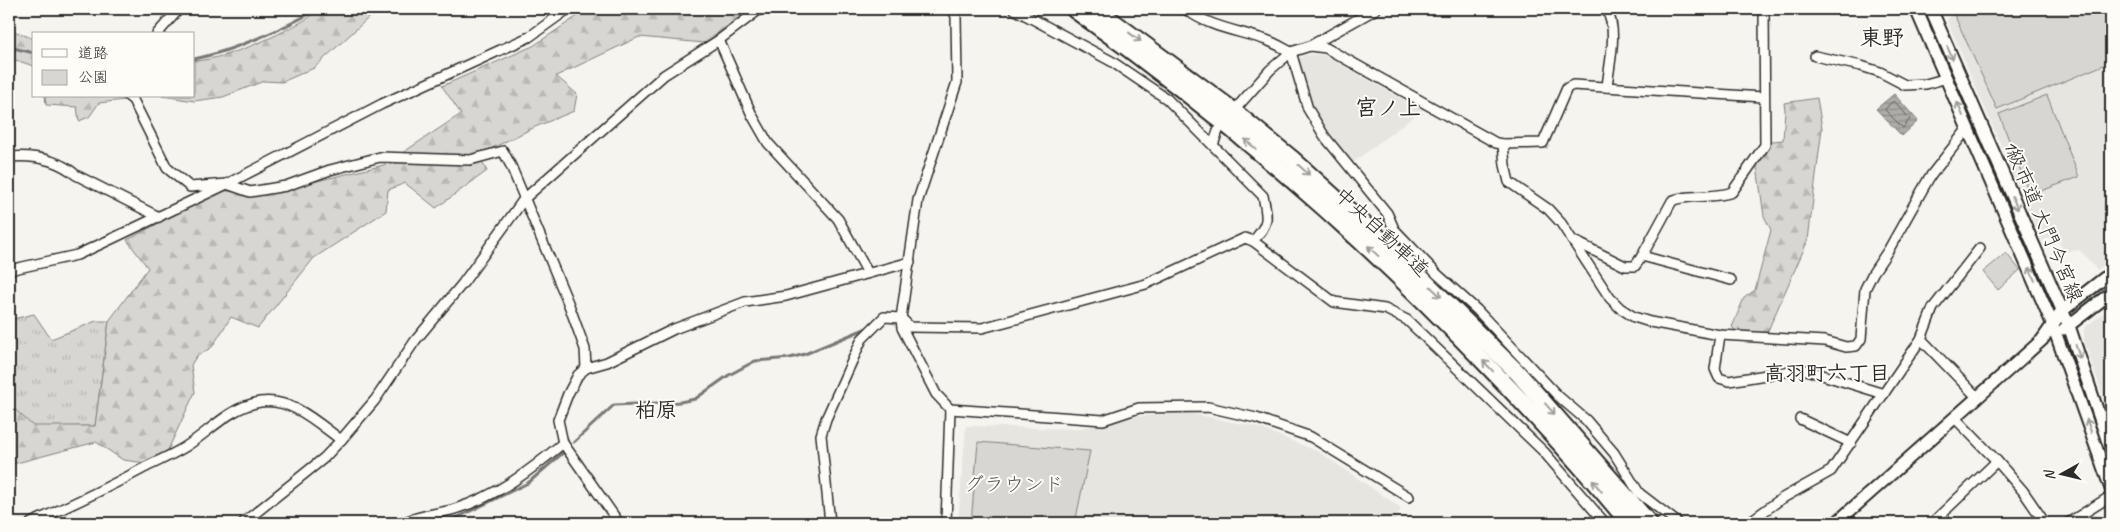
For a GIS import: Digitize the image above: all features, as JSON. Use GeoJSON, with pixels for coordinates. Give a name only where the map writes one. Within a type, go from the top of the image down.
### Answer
{"type":"FeatureCollection","features":[{"type":"Feature","properties":{"kind":"highway","name":"中央自動車道"},"geometry":{"type":"LineString","coordinates":[[1074,9],[1206,106],[1344,224],[1415,292],[1508,386],[1562,444],[1628,523]]}},
{"type":"Feature","properties":{"kind":"highway","name":"中央自動車道"},"geometry":{"type":"LineString","coordinates":[[1096,9],[1227,106],[1401,258],[1517,372],[1649,523]]}},
{"type":"Feature","properties":{"kind":"street"},"geometry":{"type":"LineString","coordinates":[[158,32],[180,9]]}},
{"type":"Feature","properties":{"kind":"street"},"geometry":{"type":"LineString","coordinates":[[9,270],[76,255],[159,217],[382,104],[529,37],[568,9]]}},
{"type":"Feature","properties":{"kind":"street"},"geometry":{"type":"LineString","coordinates":[[243,523],[324,458],[341,440],[375,400],[415,341],[464,283],[524,199],[664,75],[719,40],[760,9]]}},
{"type":"Feature","properties":{"kind":"street"},"geometry":{"type":"LineString","coordinates":[[952,9],[956,16],[956,82],[918,200],[901,318],[902,328],[936,394],[950,409],[1103,420],[1139,408],[1208,407],[1256,418],[1311,437],[1410,497]]}},
{"type":"Feature","properties":{"kind":"street"},"geometry":{"type":"LineString","coordinates":[[1014,9],[1111,61],[1167,99],[1263,196],[1267,213],[1266,227],[1253,241]]}},
{"type":"Feature","properties":{"kind":"street"},"geometry":{"type":"LineString","coordinates":[[1185,9],[1196,17],[1217,26],[1266,40],[1291,52],[1308,110],[1325,137],[1387,213],[1394,229],[1437,274],[1477,310],[1558,396],[1586,420],[1614,452],[1639,493],[1678,523]]}},
{"type":"Feature","properties":{"kind":"street"},"geometry":{"type":"LineString","coordinates":[[1239,105],[1270,70],[1291,52],[1310,46],[1376,9]]}},
{"type":"Feature","properties":{"kind":"street"},"geometry":{"type":"LineString","coordinates":[[1606,9],[1609,14],[1612,33],[1608,87]]}},
{"type":"Feature","properties":{"kind":"street"},"geometry":{"type":"LineString","coordinates":[[1572,240],[1625,266],[1635,266],[1672,201],[1684,197],[1709,197],[1732,192],[1765,145],[1763,97],[1764,9]]}},
{"type":"Feature","properties":{"kind":"street"},"geometry":{"type":"LineString","coordinates":[[1916,9],[2057,334],[2111,489]]}},
{"type":"Feature","properties":{"kind":"street","name":"1級市道 大門今宮線"},"geometry":{"type":"LineString","coordinates":[[1931,9],[2069,326],[2111,448]]}},
{"type":"Feature","properties":{"kind":"street"},"geometry":{"type":"LineString","coordinates":[[719,40],[752,115],[768,143],[838,219],[868,273]]}},
{"type":"Feature","properties":{"kind":"street"},"geometry":{"type":"LineString","coordinates":[[1310,46],[1326,48],[1430,108],[1496,143],[1503,144],[1543,143],[1567,88],[1573,85],[1763,97]]}},
{"type":"Feature","properties":{"kind":"street"},"geometry":{"type":"LineString","coordinates":[[1815,56],[1880,72],[1905,85],[1926,84],[1946,78]]}},
{"type":"Feature","properties":{"kind":"street"},"geometry":{"type":"LineString","coordinates":[[130,98],[167,168],[177,178],[190,186],[227,184],[250,192],[286,186],[330,170],[380,157],[470,160],[503,152],[569,305],[585,349],[586,368]]}},
{"type":"Feature","properties":{"kind":"street"},"geometry":{"type":"LineString","coordinates":[[1503,144],[1505,165],[1510,182],[1548,209],[1561,223],[1610,298],[1620,308],[1634,317],[1650,322],[1720,335],[1825,341],[1846,348],[1856,346],[1861,339],[1866,289],[1873,273],[1889,249],[1929,178],[1968,128]]}},
{"type":"Feature","properties":{"kind":"street"},"geometry":{"type":"LineString","coordinates":[[1213,145],[1218,131]]}},
{"type":"Feature","properties":{"kind":"street"},"geometry":{"type":"LineString","coordinates":[[9,157],[44,158],[69,169],[76,175],[159,217]]}},
{"type":"Feature","properties":{"kind":"street"},"geometry":{"type":"LineString","coordinates":[[830,523],[831,514],[821,435],[862,340],[884,317],[901,318],[910,326],[982,328],[1146,284],[1245,238],[1253,241],[1334,302],[1385,309],[1407,320],[1544,452],[1606,523]]}},
{"type":"Feature","properties":{"kind":"street"},"geometry":{"type":"LineString","coordinates":[[1748,523],[1781,499],[1831,472],[1921,339],[1933,308],[1980,248]]}},
{"type":"Feature","properties":{"kind":"street"},"geometry":{"type":"LineString","coordinates":[[1642,256],[1732,280]]}},
{"type":"Feature","properties":{"kind":"street"},"geometry":{"type":"LineString","coordinates":[[619,523],[563,443],[558,420],[578,375],[586,368],[608,362],[674,329],[744,302],[794,294],[910,262]]}},
{"type":"Feature","properties":{"kind":"street"},"geometry":{"type":"LineString","coordinates":[[1836,523],[2042,340],[2062,311],[2111,273]]}},
{"type":"Feature","properties":{"kind":"street"},"geometry":{"type":"LineString","coordinates":[[2042,340],[2057,334],[2069,326],[2111,293]]}},
{"type":"Feature","properties":{"kind":"street"},"geometry":{"type":"LineString","coordinates":[[1720,335],[1715,369],[1719,378],[1729,381],[1803,369],[1884,394]]}},
{"type":"Feature","properties":{"kind":"street"},"geometry":{"type":"LineString","coordinates":[[1921,339],[1978,398]]}},
{"type":"Feature","properties":{"kind":"street"},"geometry":{"type":"LineString","coordinates":[[30,523],[87,498],[186,446],[216,423],[241,409],[260,402],[278,403],[304,413],[341,440]]}},
{"type":"Feature","properties":{"kind":"street"},"geometry":{"type":"LineString","coordinates":[[946,523],[950,409]]}},
{"type":"Feature","properties":{"kind":"street"},"geometry":{"type":"LineString","coordinates":[[1955,418],[2023,491],[2045,523]]}},
{"type":"Feature","properties":{"kind":"street"},"geometry":{"type":"LineString","coordinates":[[1800,419],[1851,442]]}},
{"type":"Feature","properties":{"kind":"street"},"geometry":{"type":"LineString","coordinates":[[403,523],[454,509],[496,492],[538,464],[563,443]]}},
{"type":"Feature","properties":{"kind":"street"},"geometry":{"type":"LineString","coordinates":[[1932,523],[1997,461]]}},
{"type":"Feature","properties":{"kind":"street"},"geometry":{"type":"LineString","coordinates":[[2068,523],[2111,496]]}},
{"type":"Feature","properties":{"kind":"shaded area"},"geometry":{"type":"Polygon","coordinates":[[[1956,9],[2111,9],[2111,259],[2097,270],[2080,250],[2063,252],[2056,235],[2042,241],[1947,20],[1956,9]]]}},
{"type":"Feature","properties":{"kind":"shaded area"},"geometry":{"type":"Polygon","coordinates":[[[1316,54],[1326,56],[1422,110],[1351,164],[1311,107],[1297,59],[1305,55],[1316,54]]]}},
{"type":"Feature","properties":{"kind":"shaded area"},"geometry":{"type":"Polygon","coordinates":[[[2103,313],[2111,327],[2111,419],[2084,340],[2084,328],[2103,313]]]}},
{"type":"Feature","properties":{"kind":"shaded area"},"geometry":{"type":"Polygon","coordinates":[[[1189,413],[1257,427],[1319,452],[1401,508],[1394,523],[958,523],[966,426],[1077,429],[1138,416],[1189,413]]]}},
{"type":"Feature","properties":{"kind":"green space"},"geometry":{"type":"Polygon","coordinates":[[[322,9],[378,9],[314,68],[282,82],[264,81],[223,97],[194,101],[175,98],[195,98],[195,61],[225,55],[242,49],[278,34],[322,9]]]}},
{"type":"Feature","properties":{"kind":"green space"},"geometry":{"type":"Polygon","coordinates":[[[588,9],[751,9],[704,43],[639,37],[556,76],[577,94],[574,111],[535,127],[478,155],[487,171],[436,208],[405,183],[388,190],[386,211],[314,258],[258,328],[231,317],[212,347],[196,357],[191,365],[195,392],[167,452],[146,463],[123,460],[96,442],[9,465],[9,404],[33,426],[95,426],[109,321],[148,268],[127,240],[221,190],[258,195],[384,165],[461,114],[442,86],[533,46],[588,9]]]}},
{"type":"Feature","properties":{"kind":"green space"},"geometry":{"type":"Polygon","coordinates":[[[1956,9],[2111,9],[2111,62],[1997,109],[1953,12],[1956,9]]]}},
{"type":"Feature","properties":{"kind":"green space"},"geometry":{"type":"Polygon","coordinates":[[[9,29],[32,38],[32,65],[9,58],[9,29]]]}},
{"type":"Feature","properties":{"kind":"green space"},"geometry":{"type":"Polygon","coordinates":[[[2047,95],[2079,177],[2030,195],[1999,114],[2047,95]]]}},
{"type":"Feature","properties":{"kind":"green space"},"geometry":{"type":"Polygon","coordinates":[[[45,98],[118,98],[124,100],[99,103],[89,117],[79,121],[77,107],[46,105],[45,98]]]}},
{"type":"Feature","properties":{"kind":"green space"},"geometry":{"type":"Polygon","coordinates":[[[1817,98],[1822,128],[1808,240],[1766,335],[1737,332],[1732,327],[1744,298],[1755,290],[1771,230],[1764,216],[1756,160],[1761,142],[1783,140],[1784,103],[1817,98]]]}},
{"type":"Feature","properties":{"kind":"green space"},"geometry":{"type":"Polygon","coordinates":[[[2006,253],[2020,270],[1998,290],[1983,272],[2006,253]]]}},
{"type":"Feature","properties":{"kind":"green space"},"geometry":{"type":"Polygon","coordinates":[[[34,314],[51,339],[96,321],[109,321],[95,426],[33,427],[9,404],[9,320],[34,314]]]}},
{"type":"Feature","properties":{"kind":"green space","name":"グラウンド"},"geometry":{"type":"Polygon","coordinates":[[[978,442],[1090,451],[1075,523],[971,523],[978,442]]]}},
{"type":"Feature","properties":{"kind":"water"},"geometry":{"type":"Polygon","coordinates":[[[1894,94],[1918,121],[1902,136],[1876,109],[1894,94]]]}},
{"type":"Feature","properties":{"kind":"waterway"},"geometry":{"type":"LineString","coordinates":[[195,59],[224,51],[257,38],[290,24],[317,9]]}},
{"type":"Feature","properties":{"kind":"waterway"},"geometry":{"type":"LineString","coordinates":[[9,47],[32,53]]}},
{"type":"Feature","properties":{"kind":"waterway"},"geometry":{"type":"LineString","coordinates":[[574,442],[614,405],[680,402],[695,399],[729,375],[755,361],[790,358],[805,354],[867,328]]}},
{"type":"Feature","properties":{"kind":"waterway"},"geometry":{"type":"LineString","coordinates":[[446,523],[528,483],[565,451]]}},
{"type":"Feature","properties":{"kind":"district","name":"東野"},"geometry":{"type":"Point","coordinates":[1882,38]}},
{"type":"Feature","properties":{"kind":"district","name":"宮ノ上"},"geometry":{"type":"Point","coordinates":[1388,108]}},
{"type":"Feature","properties":{"kind":"district","name":"高羽町六丁目"},"geometry":{"type":"Point","coordinates":[1827,373]}},
{"type":"Feature","properties":{"kind":"district","name":"柏原"},"geometry":{"type":"Point","coordinates":[656,410]}}]}
